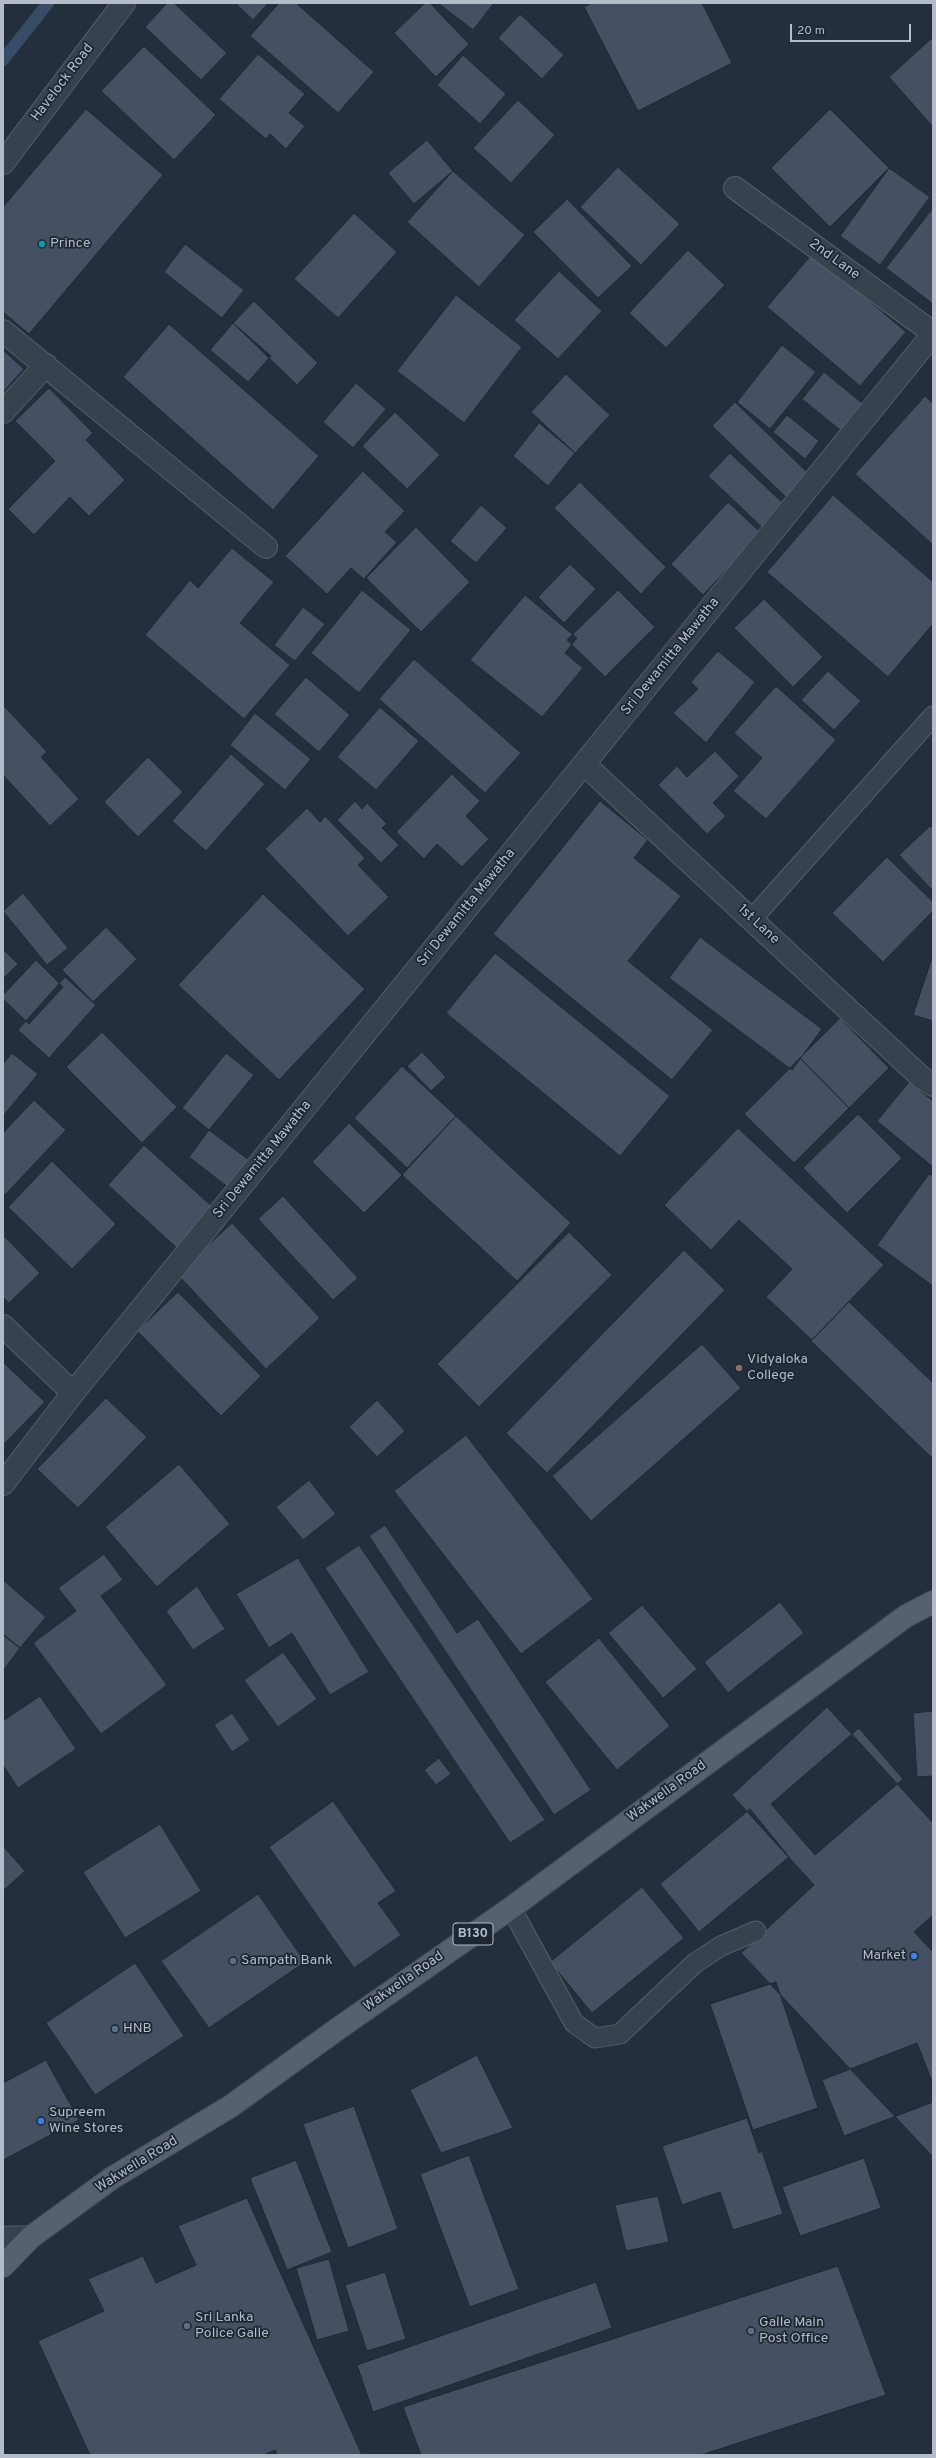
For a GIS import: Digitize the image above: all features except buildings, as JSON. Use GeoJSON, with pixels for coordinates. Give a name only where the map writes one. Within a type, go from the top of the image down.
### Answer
{"type":"FeatureCollection","features":[{"type":"Feature","properties":{"kind":"main road","name":"Wakwella Road"},"geometry":{"type":"LineString","coordinates":[[906,1616],[933,1584]]}},
{"type":"Feature","properties":{"kind":"main road","name":"Wakwella Road"},"geometry":{"type":"LineString","coordinates":[[3,2266],[31,2237],[112,2178],[231,2106],[338,2028],[511,1908],[906,1616],[933,1602]]}},
{"type":"Feature","properties":{"kind":"main road","name":"Wakwella Road"},"geometry":{"type":"LineString","coordinates":[[3,2247],[31,2237]]}},
{"type":"Feature","properties":{"kind":"street","name":"Havelock Road"},"geometry":{"type":"LineString","coordinates":[[3,163],[124,3]]}},
{"type":"Feature","properties":{"kind":"street","name":"2nd Lane"},"geometry":{"type":"LineString","coordinates":[[736,188],[933,333]]}},
{"type":"Feature","properties":{"kind":"street"},"geometry":{"type":"LineString","coordinates":[[3,331],[266,547]]}},
{"type":"Feature","properties":{"kind":"street","name":"Sri Dewamitta Mawatha"},"geometry":{"type":"LineString","coordinates":[[3,1484],[73,1393],[933,333]]}},
{"type":"Feature","properties":{"kind":"street"},"geometry":{"type":"LineString","coordinates":[[3,412],[46,365]]}},
{"type":"Feature","properties":{"kind":"street","name":"1st Lane"},"geometry":{"type":"LineString","coordinates":[[584,764],[922,1078],[933,1085]]}},
{"type":"Feature","properties":{"kind":"street"},"geometry":{"type":"LineString","coordinates":[[3,1326],[73,1393]]}},
{"type":"Feature","properties":{"kind":"street"},"geometry":{"type":"LineString","coordinates":[[3,2238],[31,2237]]}},
{"type":"Feature","properties":{"kind":"lane"},"geometry":{"type":"LineString","coordinates":[[752,919],[933,716]]}},
{"type":"Feature","properties":{"kind":"lane"},"geometry":{"type":"LineString","coordinates":[[511,1908],[574,2023],[594,2038],[620,2034],[695,1963],[721,1946],[756,1931]]}},
{"type":"Feature","properties":{"kind":"waterway"},"geometry":{"type":"LineString","coordinates":[[3,60],[48,3]]}},
{"type":"Feature","properties":{"kind":"place","name":"Prince"},"geometry":{"type":"Point","coordinates":[42,244]}},
{"type":"Feature","properties":{"kind":"place","name":"Vidyaloka College"},"geometry":{"type":"Point","coordinates":[739,1368]}},
{"type":"Feature","properties":{"kind":"place","name":"Market"},"geometry":{"type":"Point","coordinates":[914,1956]}},
{"type":"Feature","properties":{"kind":"place","name":"Sampath Bank"},"geometry":{"type":"Point","coordinates":[233,1961]}},
{"type":"Feature","properties":{"kind":"place","name":"HNB"},"geometry":{"type":"Point","coordinates":[115,2029]}},
{"type":"Feature","properties":{"kind":"place","name":"Supreem Wine Stores"},"geometry":{"type":"Point","coordinates":[41,2121]}},
{"type":"Feature","properties":{"kind":"place","name":"Sri Lanka Police Galle"},"geometry":{"type":"Point","coordinates":[187,2326]}},
{"type":"Feature","properties":{"kind":"place","name":"Galle Main Post Office"},"geometry":{"type":"Point","coordinates":[751,2331]}}]}
